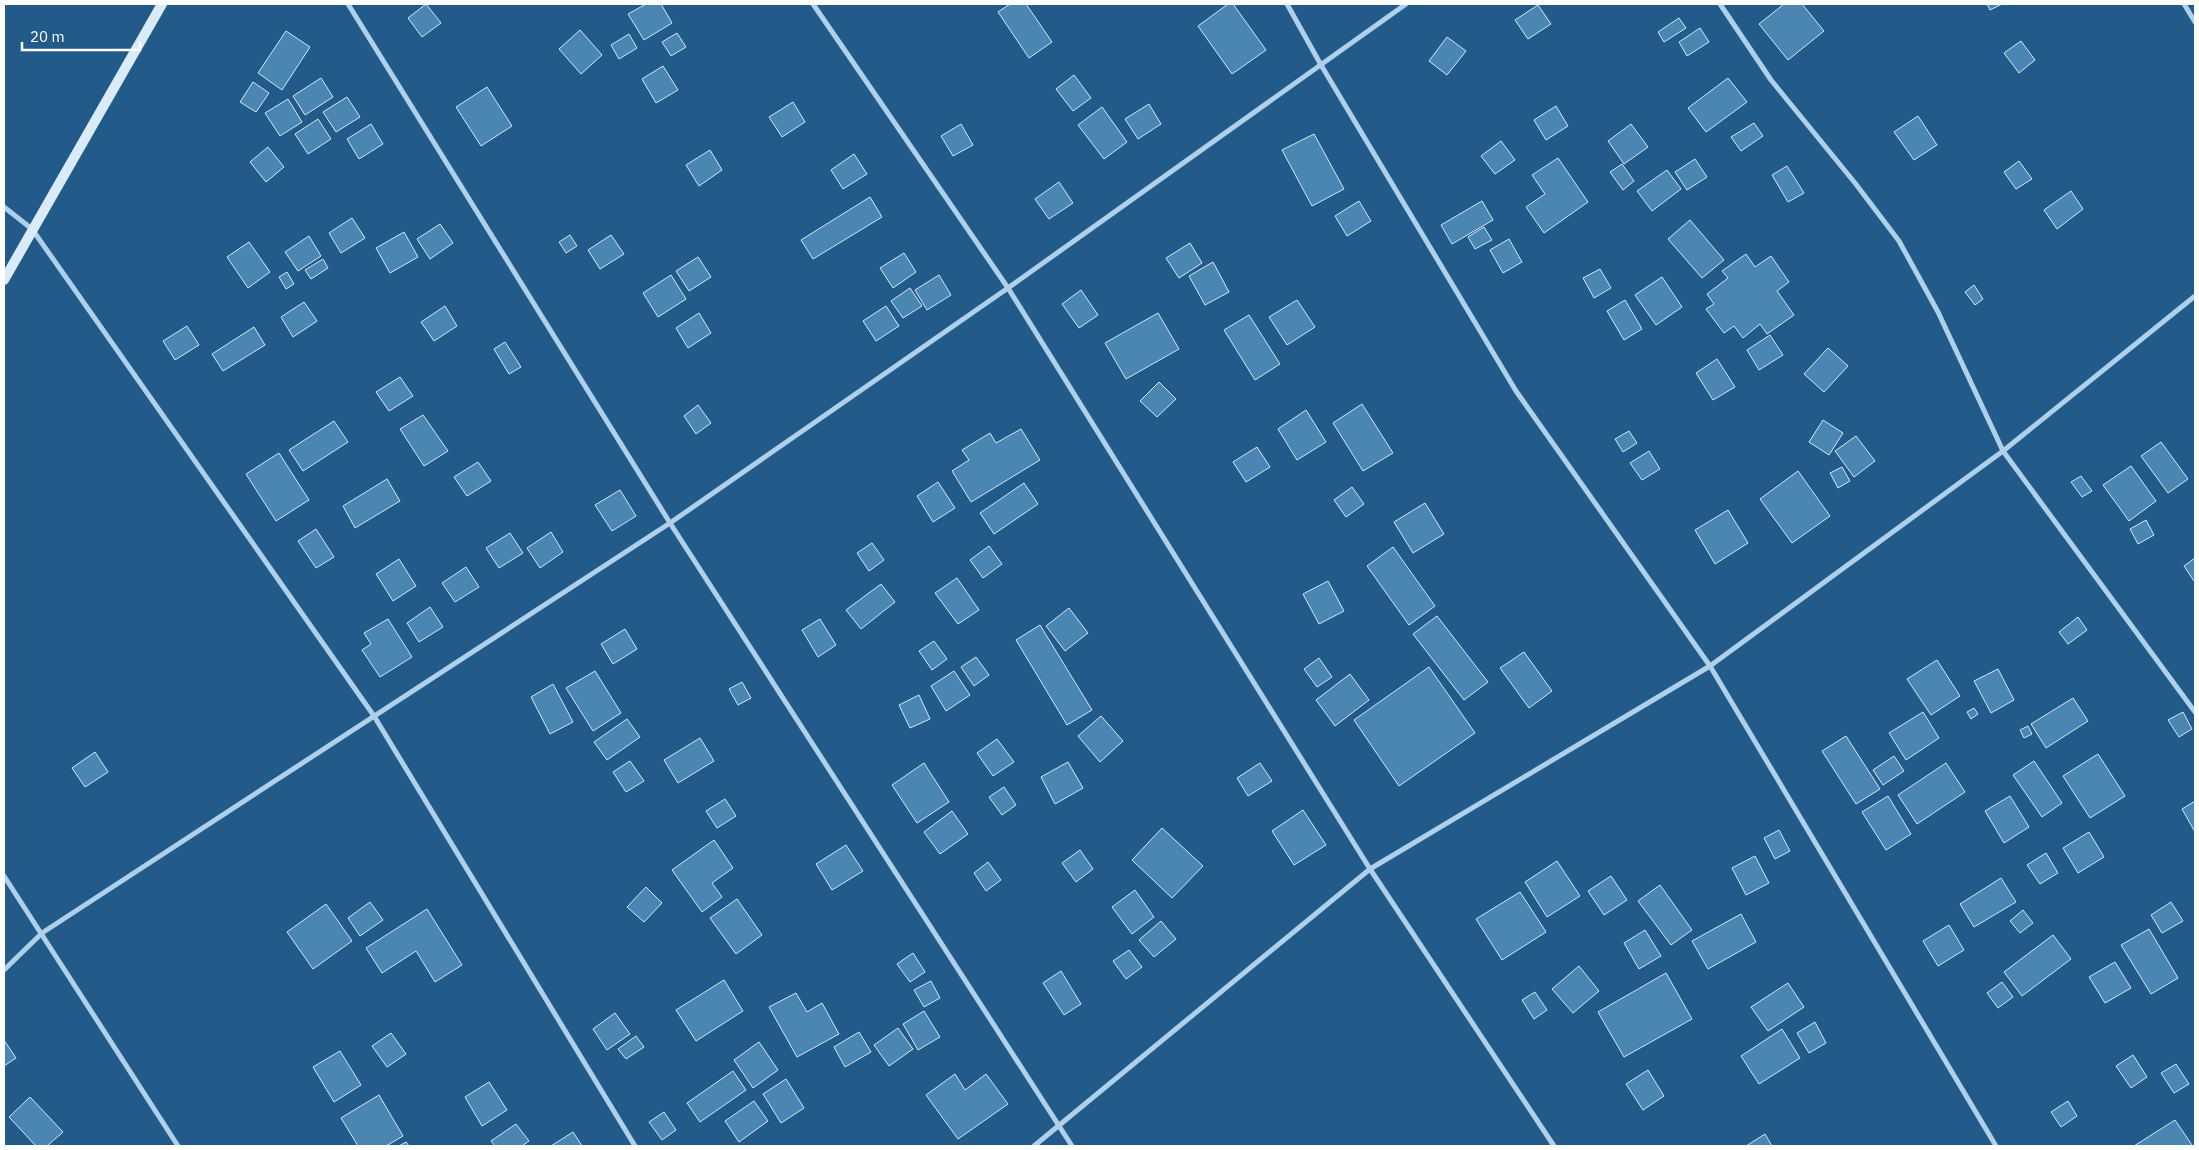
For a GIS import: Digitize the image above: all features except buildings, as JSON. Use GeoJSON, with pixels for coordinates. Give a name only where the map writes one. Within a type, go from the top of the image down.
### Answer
{"type":"FeatureCollection","features":[{"type":"Feature","properties":{"kind":"main road"},"geometry":{"type":"LineString","coordinates":[[4,280],[162,4]]}},
{"type":"Feature","properties":{"kind":"street"},"geometry":{"type":"LineString","coordinates":[[348,4],[670,524],[1072,1146]]}},
{"type":"Feature","properties":{"kind":"street"},"geometry":{"type":"LineString","coordinates":[[813,4],[1008,288],[1370,869],[1554,1146]]}},
{"type":"Feature","properties":{"kind":"street"},"geometry":{"type":"LineString","coordinates":[[1287,4],[1321,65],[1516,391],[1710,666],[1996,1146]]}},
{"type":"Feature","properties":{"kind":"street"},"geometry":{"type":"LineString","coordinates":[[4,970],[42,933],[670,524],[1008,288],[1406,4]]}},
{"type":"Feature","properties":{"kind":"street"},"geometry":{"type":"LineString","coordinates":[[1720,4],[1771,80],[1855,183],[1899,241],[1938,312],[2002,451],[2195,712]]}},
{"type":"Feature","properties":{"kind":"street"},"geometry":{"type":"LineString","coordinates":[[2184,4],[2195,22]]}},
{"type":"Feature","properties":{"kind":"street"},"geometry":{"type":"LineString","coordinates":[[4,207],[32,229],[374,716],[634,1146]]}},
{"type":"Feature","properties":{"kind":"street"},"geometry":{"type":"LineString","coordinates":[[1034,1146],[1370,869],[1710,666],[2002,451],[2195,296]]}},
{"type":"Feature","properties":{"kind":"street"},"geometry":{"type":"LineString","coordinates":[[4,876],[178,1146]]}}]}
